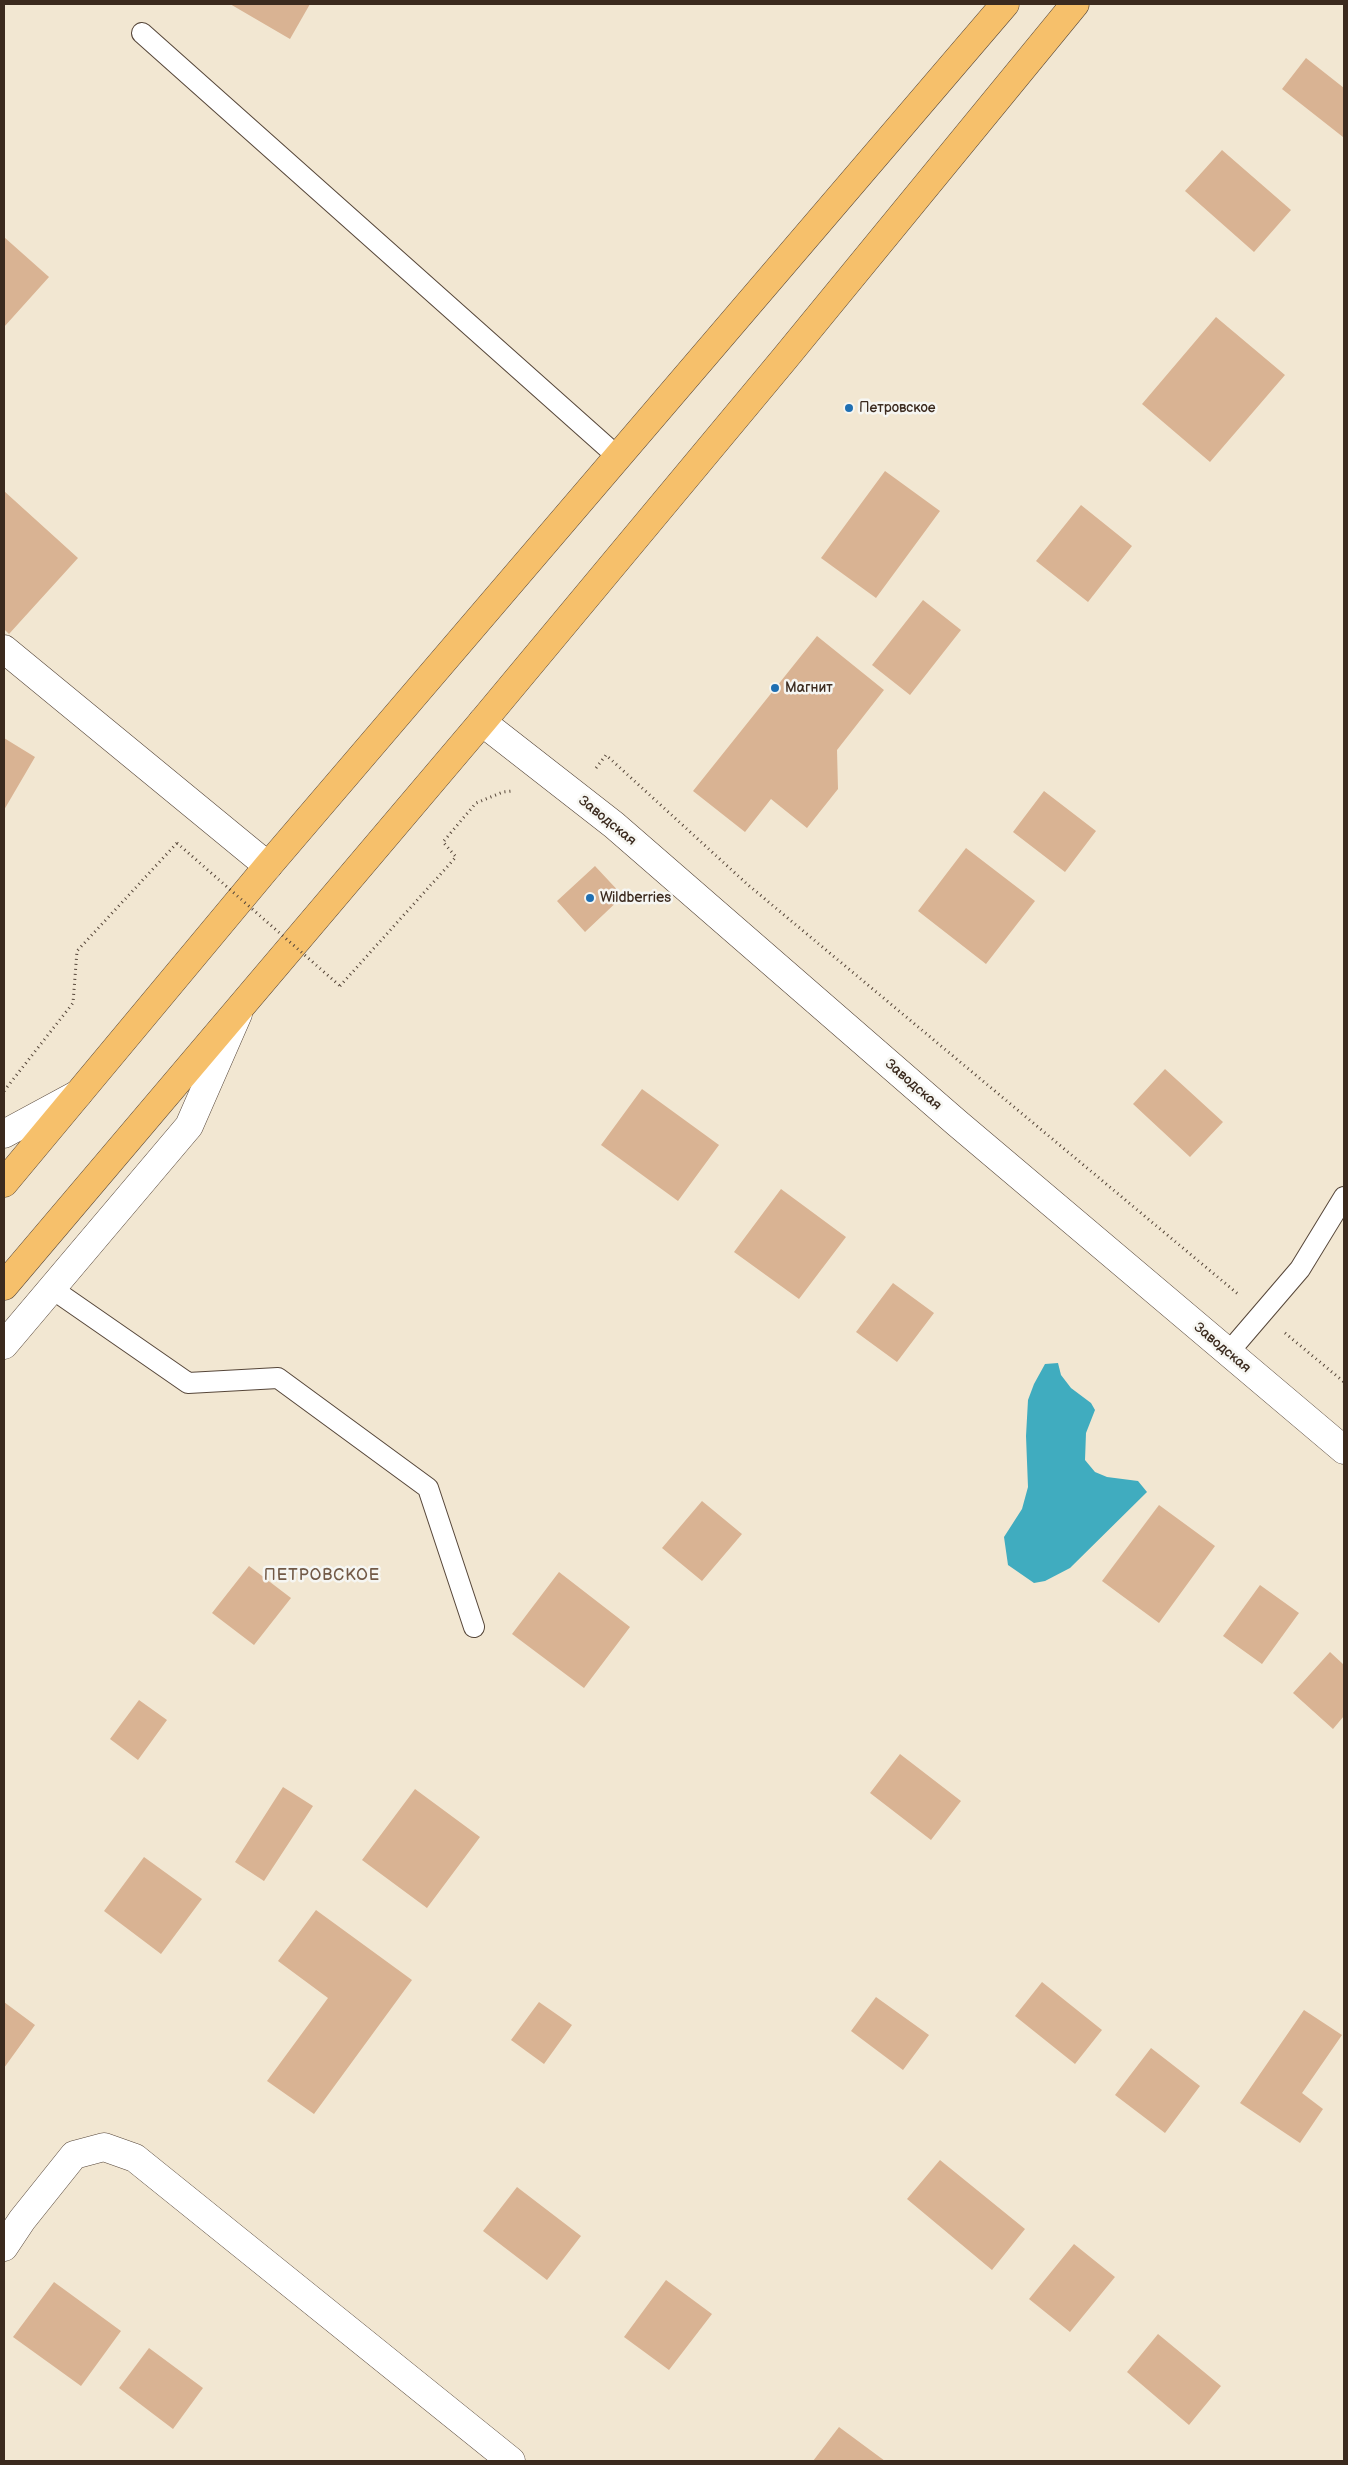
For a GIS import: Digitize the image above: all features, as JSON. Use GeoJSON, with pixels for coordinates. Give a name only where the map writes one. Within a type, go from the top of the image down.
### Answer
{"type":"FeatureCollection","features":[{"type":"Feature","properties":{"kind":"highway"},"geometry":{"type":"LineString","coordinates":[[4,1286],[482,722],[785,358],[1075,4]]}},
{"type":"Feature","properties":{"kind":"highway"},"geometry":{"type":"LineString","coordinates":[[4,1183],[268,866],[618,457],[994,9]]}},
{"type":"Feature","properties":{"kind":"street"},"geometry":{"type":"LineString","coordinates":[[4,649],[268,866]]}},
{"type":"Feature","properties":{"kind":"street","name":"Заводская"},"geometry":{"type":"LineString","coordinates":[[482,722],[614,825],[958,1123],[1344,1450]]}},
{"type":"Feature","properties":{"kind":"street"},"geometry":{"type":"LineString","coordinates":[[4,1345],[189,1126],[243,1004]]}},
{"type":"Feature","properties":{"kind":"street"},"geometry":{"type":"LineString","coordinates":[[4,1134],[79,1093]]}},
{"type":"Feature","properties":{"kind":"street"},"geometry":{"type":"LineString","coordinates":[[4,2247],[13,2212],[74,2155],[104,2147],[135,2158],[511,2461]]}},
{"type":"Feature","properties":{"kind":"lane"},"geometry":{"type":"LineString","coordinates":[[142,33],[618,457]]}},
{"type":"Feature","properties":{"kind":"lane"},"geometry":{"type":"LineString","coordinates":[[1228,1353],[1300,1269],[1344,1196]]}},
{"type":"Feature","properties":{"kind":"lane"},"geometry":{"type":"LineString","coordinates":[[51,1288],[188,1383],[278,1378],[428,1488],[474,1627]]}},
{"type":"Feature","properties":{"kind":"path"},"geometry":{"type":"LineString","coordinates":[[576,795],[606,755],[747,884],[1227,1285]]}},
{"type":"Feature","properties":{"kind":"path"},"geometry":{"type":"LineString","coordinates":[[4,1091],[73,1003],[77,951],[177,843],[340,986],[456,857],[443,842],[476,803],[503,792],[520,791]]}},
{"type":"Feature","properties":{"kind":"water"},"geometry":{"type":"Polygon","coordinates":[[[1058,1363],[1061,1375],[1071,1388],[1091,1403],[1095,1410],[1086,1433],[1085,1460],[1095,1472],[1107,1477],[1138,1481],[1147,1492],[1070,1568],[1045,1581],[1034,1583],[1008,1565],[1004,1537],[1022,1509],[1028,1487],[1026,1436],[1028,1400],[1045,1364],[1058,1363]]]}},
{"type":"Feature","properties":{"kind":"building"},"geometry":{"type":"Polygon","coordinates":[[[230,4],[310,4],[290,39],[230,4]]]}},
{"type":"Feature","properties":{"kind":"building"},"geometry":{"type":"Polygon","coordinates":[[[1306,58],[1344,88],[1343,137],[1282,89],[1306,58]]]}},
{"type":"Feature","properties":{"kind":"building"},"geometry":{"type":"Polygon","coordinates":[[[1222,150],[1291,210],[1254,252],[1185,191],[1222,150]]]}},
{"type":"Feature","properties":{"kind":"building"},"geometry":{"type":"Polygon","coordinates":[[[4,237],[49,277],[4,327],[4,237]]]}},
{"type":"Feature","properties":{"kind":"building"},"geometry":{"type":"Polygon","coordinates":[[[1216,317],[1285,375],[1210,462],[1142,404],[1216,317]]]}},
{"type":"Feature","properties":{"kind":"building"},"geometry":{"type":"Polygon","coordinates":[[[885,471],[940,511],[876,598],[821,558],[885,471]]]}},
{"type":"Feature","properties":{"kind":"building"},"geometry":{"type":"Polygon","coordinates":[[[4,491],[78,558],[9,634],[4,629],[4,491]]]}},
{"type":"Feature","properties":{"kind":"building"},"geometry":{"type":"Polygon","coordinates":[[[1081,505],[1132,546],[1088,602],[1036,561],[1081,505]]]}},
{"type":"Feature","properties":{"kind":"building"},"geometry":{"type":"Polygon","coordinates":[[[923,600],[961,630],[910,695],[872,665],[923,600]]]}},
{"type":"Feature","properties":{"kind":"building"},"geometry":{"type":"Polygon","coordinates":[[[817,636],[884,690],[837,750],[838,789],[807,828],[771,799],[745,832],[693,791],[817,636]]]}},
{"type":"Feature","properties":{"kind":"building"},"geometry":{"type":"Polygon","coordinates":[[[4,738],[35,757],[4,810],[4,738]]]}},
{"type":"Feature","properties":{"kind":"building"},"geometry":{"type":"Polygon","coordinates":[[[1044,791],[1096,831],[1065,872],[1013,832],[1044,791]]]}},
{"type":"Feature","properties":{"kind":"building"},"geometry":{"type":"Polygon","coordinates":[[[966,848],[1035,901],[986,964],[918,911],[966,848]]]}},
{"type":"Feature","properties":{"kind":"building","name":"Wildberries"},"geometry":{"type":"Polygon","coordinates":[[[595,866],[623,896],[585,932],[557,901],[595,866]]]}},
{"type":"Feature","properties":{"kind":"building"},"geometry":{"type":"Polygon","coordinates":[[[1165,1069],[1223,1122],[1190,1157],[1133,1104],[1165,1069]]]}},
{"type":"Feature","properties":{"kind":"building"},"geometry":{"type":"Polygon","coordinates":[[[642,1089],[719,1145],[678,1201],[601,1145],[642,1089]]]}},
{"type":"Feature","properties":{"kind":"building"},"geometry":{"type":"Polygon","coordinates":[[[781,1189],[846,1237],[799,1299],[734,1252],[781,1189]]]}},
{"type":"Feature","properties":{"kind":"building"},"geometry":{"type":"Polygon","coordinates":[[[893,1283],[934,1313],[897,1362],[856,1332],[893,1283]]]}},
{"type":"Feature","properties":{"kind":"building"},"geometry":{"type":"Polygon","coordinates":[[[702,1501],[742,1534],[702,1581],[662,1548],[702,1501]]]}},
{"type":"Feature","properties":{"kind":"building"},"geometry":{"type":"Polygon","coordinates":[[[1159,1505],[1215,1546],[1159,1623],[1102,1581],[1159,1505]]]}},
{"type":"Feature","properties":{"kind":"building"},"geometry":{"type":"Polygon","coordinates":[[[249,1566],[291,1598],[254,1645],[212,1613],[249,1566]]]}},
{"type":"Feature","properties":{"kind":"building"},"geometry":{"type":"Polygon","coordinates":[[[559,1572],[630,1627],[584,1688],[512,1634],[559,1572]]]}},
{"type":"Feature","properties":{"kind":"building"},"geometry":{"type":"Polygon","coordinates":[[[1260,1585],[1299,1613],[1262,1664],[1223,1636],[1260,1585]]]}},
{"type":"Feature","properties":{"kind":"building"},"geometry":{"type":"Polygon","coordinates":[[[1330,1652],[1344,1665],[1344,1716],[1333,1729],[1293,1693],[1330,1652]]]}},
{"type":"Feature","properties":{"kind":"building"},"geometry":{"type":"Polygon","coordinates":[[[139,1700],[167,1720],[138,1760],[110,1739],[139,1700]]]}},
{"type":"Feature","properties":{"kind":"building"},"geometry":{"type":"Polygon","coordinates":[[[900,1754],[961,1801],[931,1840],[870,1793],[900,1754]]]}},
{"type":"Feature","properties":{"kind":"building"},"geometry":{"type":"Polygon","coordinates":[[[283,1787],[313,1806],[264,1881],[235,1862],[283,1787]]]}},
{"type":"Feature","properties":{"kind":"building"},"geometry":{"type":"Polygon","coordinates":[[[415,1789],[480,1837],[427,1908],[362,1860],[415,1789]]]}},
{"type":"Feature","properties":{"kind":"building"},"geometry":{"type":"Polygon","coordinates":[[[144,1857],[202,1899],[161,1954],[104,1911],[144,1857]]]}},
{"type":"Feature","properties":{"kind":"building"},"geometry":{"type":"Polygon","coordinates":[[[316,1910],[412,1980],[314,2114],[267,2081],[328,1998],[278,1961],[316,1910]]]}},
{"type":"Feature","properties":{"kind":"building"},"geometry":{"type":"Polygon","coordinates":[[[1042,1982],[1102,2030],[1075,2064],[1015,2016],[1042,1982]]]}},
{"type":"Feature","properties":{"kind":"building"},"geometry":{"type":"Polygon","coordinates":[[[876,1997],[929,2035],[903,2070],[851,2031],[876,1997]]]}},
{"type":"Feature","properties":{"kind":"building"},"geometry":{"type":"Polygon","coordinates":[[[4,2002],[35,2025],[4,2068],[4,2002]]]}},
{"type":"Feature","properties":{"kind":"building"},"geometry":{"type":"Polygon","coordinates":[[[539,2002],[572,2025],[544,2064],[511,2040],[539,2002]]]}},
{"type":"Feature","properties":{"kind":"building"},"geometry":{"type":"Polygon","coordinates":[[[1304,2010],[1342,2035],[1302,2093],[1323,2109],[1300,2143],[1240,2103],[1304,2010]]]}},
{"type":"Feature","properties":{"kind":"building"},"geometry":{"type":"Polygon","coordinates":[[[1151,2048],[1200,2086],[1165,2133],[1115,2095],[1151,2048]]]}},
{"type":"Feature","properties":{"kind":"building"},"geometry":{"type":"Polygon","coordinates":[[[940,2160],[1025,2229],[992,2270],[907,2199],[940,2160]]]}},
{"type":"Feature","properties":{"kind":"building"},"geometry":{"type":"Polygon","coordinates":[[[517,2187],[581,2236],[547,2280],[483,2231],[517,2187]]]}},
{"type":"Feature","properties":{"kind":"building"},"geometry":{"type":"Polygon","coordinates":[[[1074,2244],[1115,2277],[1070,2332],[1029,2299],[1074,2244]]]}},
{"type":"Feature","properties":{"kind":"building"},"geometry":{"type":"Polygon","coordinates":[[[666,2280],[712,2314],[669,2370],[624,2337],[666,2280]]]}},
{"type":"Feature","properties":{"kind":"building"},"geometry":{"type":"Polygon","coordinates":[[[54,2282],[121,2331],[81,2386],[13,2337],[54,2282]]]}},
{"type":"Feature","properties":{"kind":"building"},"geometry":{"type":"Polygon","coordinates":[[[1158,2334],[1221,2386],[1189,2425],[1127,2372],[1158,2334]]]}},
{"type":"Feature","properties":{"kind":"building"},"geometry":{"type":"Polygon","coordinates":[[[149,2348],[203,2388],[173,2429],[119,2388],[149,2348]]]}},
{"type":"Feature","properties":{"kind":"building"},"geometry":{"type":"Polygon","coordinates":[[[839,2427],[885,2461],[813,2461],[839,2427]]]}},
{"type":"Feature","properties":{"kind":"place","name":"Петровское"},"geometry":{"type":"Point","coordinates":[849,408]}},
{"type":"Feature","properties":{"kind":"place","name":"Магнит"},"geometry":{"type":"Point","coordinates":[775,688]}},
{"type":"Feature","properties":{"kind":"place","name":"Wildberries"},"geometry":{"type":"Point","coordinates":[590,898]}},
{"type":"Feature","properties":{"kind":"district","name":"ПЕТРОВСКОЕ"},"geometry":{"type":"Point","coordinates":[322,1576]}}]}
